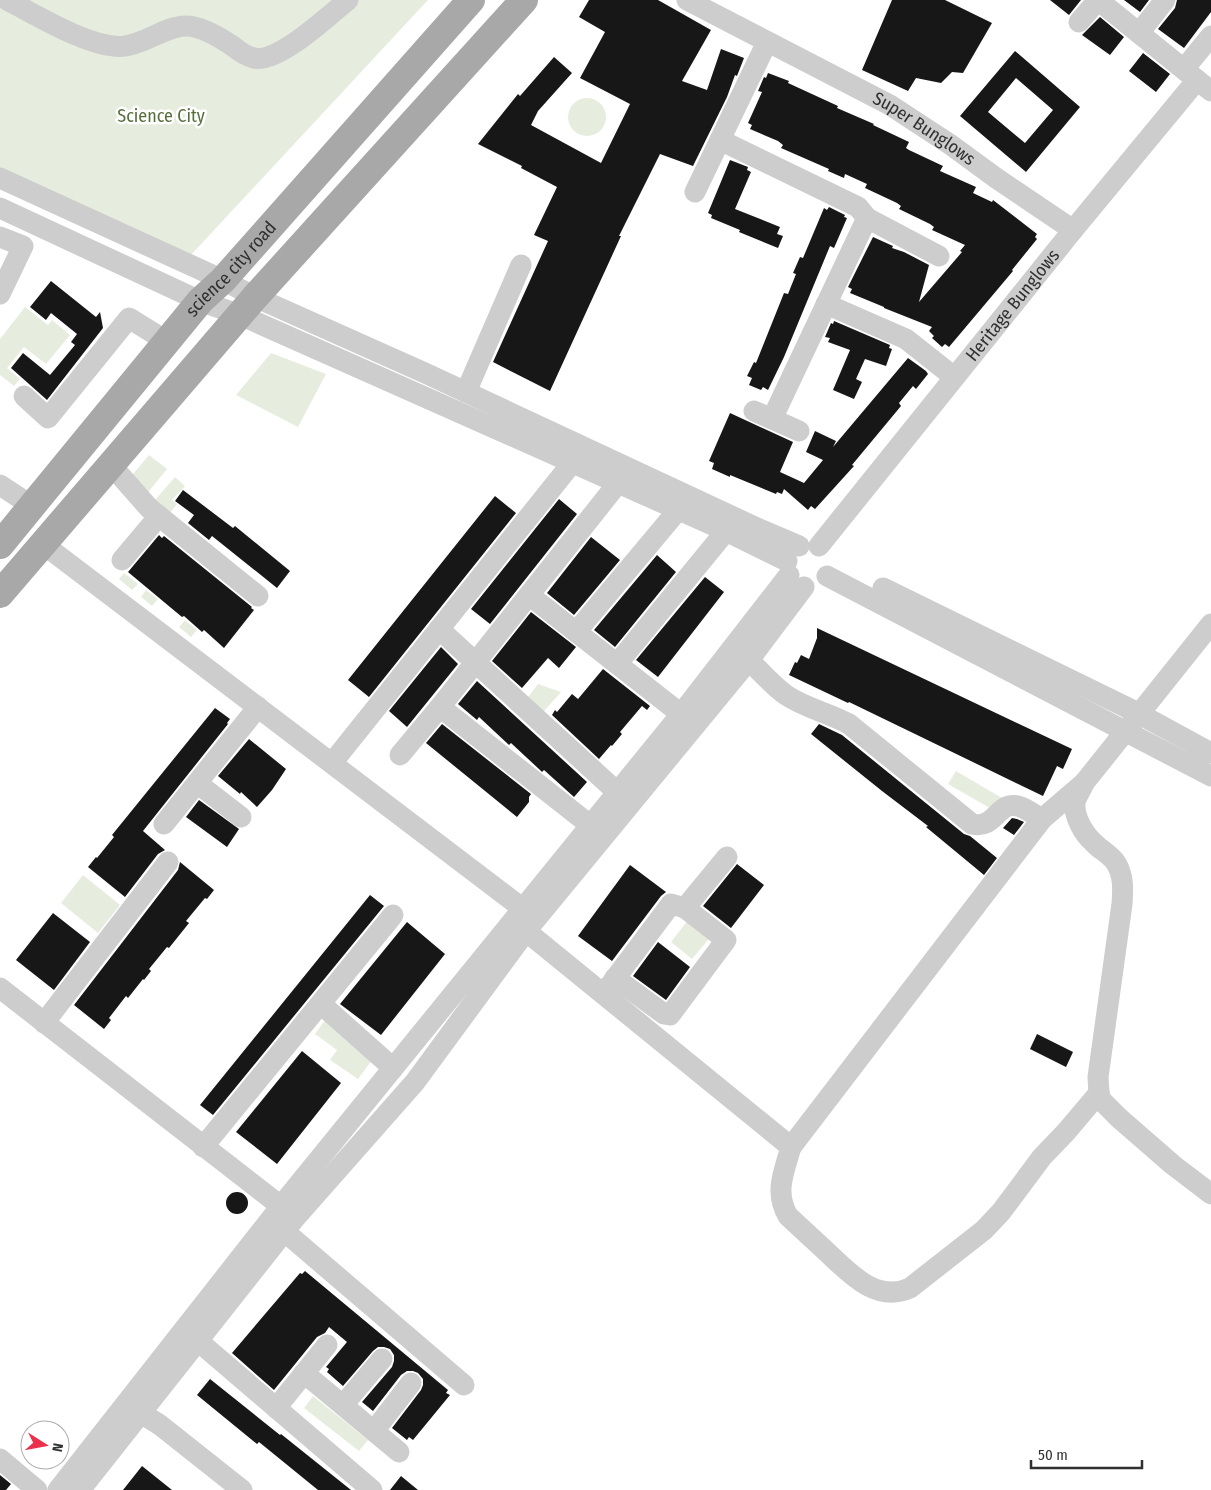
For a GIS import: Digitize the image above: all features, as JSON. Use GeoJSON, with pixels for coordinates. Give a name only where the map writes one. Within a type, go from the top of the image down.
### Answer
{"type":"FeatureCollection","features":[{"type":"Feature","properties":{"kind":"main road","name":"science city road"},"geometry":{"type":"LineString","coordinates":[[0,545],[200,301],[223,280],[471,0]]}},
{"type":"Feature","properties":{"kind":"main road"},"geometry":{"type":"LineString","coordinates":[[0,594],[247,306],[524,0]]}},
{"type":"Feature","properties":{"kind":"street"},"geometry":{"type":"LineString","coordinates":[[7,0],[77,36],[104,45],[123,47],[142,43],[172,28],[195,26],[223,40],[242,53],[255,58],[266,58],[282,51],[348,0]]}},
{"type":"Feature","properties":{"kind":"street","name":"Super Bunglows"},"geometry":{"type":"LineString","coordinates":[[687,0],[890,105],[950,144],[996,178],[1073,230]]}},
{"type":"Feature","properties":{"kind":"street"},"geometry":{"type":"LineString","coordinates":[[1079,22],[1098,0],[1197,80]]}},
{"type":"Feature","properties":{"kind":"street"},"geometry":{"type":"LineString","coordinates":[[1139,33],[1165,0]]}},
{"type":"Feature","properties":{"kind":"street","name":"Heritage Bunglows"},"geometry":{"type":"LineString","coordinates":[[808,565],[954,378],[1197,80],[1211,36]]}},
{"type":"Feature","properties":{"kind":"street"},"geometry":{"type":"LineString","coordinates":[[695,192],[767,42]]}},
{"type":"Feature","properties":{"kind":"street"},"geometry":{"type":"LineString","coordinates":[[720,140],[858,207],[867,218],[939,256]]}},
{"type":"Feature","properties":{"kind":"street"},"geometry":{"type":"LineString","coordinates":[[0,178],[223,280],[247,306],[572,463],[808,565],[1133,722],[1211,752]]}},
{"type":"Feature","properties":{"kind":"street"},"geometry":{"type":"LineString","coordinates":[[0,208],[200,301],[247,306],[466,392],[757,528],[808,565]]}},
{"type":"Feature","properties":{"kind":"street"},"geometry":{"type":"LineString","coordinates":[[799,431],[763,415],[826,304],[867,218]]}},
{"type":"Feature","properties":{"kind":"street"},"geometry":{"type":"LineString","coordinates":[[0,237],[23,246],[0,294]]}},
{"type":"Feature","properties":{"kind":"street"},"geometry":{"type":"LineString","coordinates":[[466,392],[521,265]]}},
{"type":"Feature","properties":{"kind":"street"},"geometry":{"type":"LineString","coordinates":[[826,304],[906,339],[954,378]]}},
{"type":"Feature","properties":{"kind":"street"},"geometry":{"type":"LineString","coordinates":[[24,396],[48,418],[129,318],[166,341]]}},
{"type":"Feature","properties":{"kind":"street"},"geometry":{"type":"LineString","coordinates":[[332,763],[572,463]]}},
{"type":"Feature","properties":{"kind":"street"},"geometry":{"type":"LineString","coordinates":[[111,465],[144,503],[258,596]]}},
{"type":"Feature","properties":{"kind":"street"},"geometry":{"type":"LineString","coordinates":[[400,755],[618,483]]}},
{"type":"Feature","properties":{"kind":"street"},"geometry":{"type":"LineString","coordinates":[[0,485],[32,506]]}},
{"type":"Feature","properties":{"kind":"street"},"geometry":{"type":"LineString","coordinates":[[576,632],[678,510]]}},
{"type":"Feature","properties":{"kind":"street"},"geometry":{"type":"LineString","coordinates":[[122,560],[159,516]]}},
{"type":"Feature","properties":{"kind":"street"},"geometry":{"type":"LineString","coordinates":[[617,664],[726,531]]}},
{"type":"Feature","properties":{"kind":"street"},"geometry":{"type":"LineString","coordinates":[[43,544],[332,763],[521,920],[609,986],[664,1014],[670,1015],[726,940],[685,908],[671,904],[609,986]]}},
{"type":"Feature","properties":{"kind":"street"},"geometry":{"type":"LineString","coordinates":[[80,1490],[198,1341],[287,1219],[393,1068],[749,660],[808,565]]}},
{"type":"Feature","properties":{"kind":"street"},"geometry":{"type":"LineString","coordinates":[[58,1490],[287,1219],[415,1082],[521,920],[590,825],[681,714],[808,565]]}},
{"type":"Feature","properties":{"kind":"street"},"geometry":{"type":"LineString","coordinates":[[529,595],[681,714]]}},
{"type":"Feature","properties":{"kind":"street"},"geometry":{"type":"LineString","coordinates":[[1099,1093],[1042,1158],[1001,1212],[984,1230],[910,1288],[903,1291],[880,1291],[857,1281],[788,1216],[782,1206],[780,1194],[781,1180],[792,1147],[1042,819],[1084,783],[1211,624]]}},
{"type":"Feature","properties":{"kind":"street"},"geometry":{"type":"LineString","coordinates":[[439,629],[617,792]]}},
{"type":"Feature","properties":{"kind":"street"},"geometry":{"type":"LineString","coordinates":[[749,660],[769,682],[787,696],[811,708],[831,714],[849,724],[972,824],[984,825],[1002,809],[1013,806],[1020,807],[1042,819]]}},
{"type":"Feature","properties":{"kind":"street"},"geometry":{"type":"LineString","coordinates":[[164,824],[258,707]]}},
{"type":"Feature","properties":{"kind":"street"},"geometry":{"type":"LineString","coordinates":[[440,707],[590,825]]}},
{"type":"Feature","properties":{"kind":"street"},"geometry":{"type":"LineString","coordinates":[[1133,722],[1211,776]]}},
{"type":"Feature","properties":{"kind":"street"},"geometry":{"type":"LineString","coordinates":[[197,783],[241,817]]}},
{"type":"Feature","properties":{"kind":"street"},"geometry":{"type":"LineString","coordinates":[[1084,783],[1075,804],[1078,817],[1084,831],[1093,843],[1106,852],[1115,862],[1123,884],[1121,914],[1098,1077],[1101,1100],[1173,1165],[1211,1194]]}},
{"type":"Feature","properties":{"kind":"street"},"geometry":{"type":"LineString","coordinates":[[685,908],[726,858]]}},
{"type":"Feature","properties":{"kind":"street"},"geometry":{"type":"LineString","coordinates":[[44,1023],[168,862]]}},
{"type":"Feature","properties":{"kind":"street"},"geometry":{"type":"LineString","coordinates":[[203,1147],[393,915]]}},
{"type":"Feature","properties":{"kind":"street"},"geometry":{"type":"LineString","coordinates":[[658,1039],[738,941]]}},
{"type":"Feature","properties":{"kind":"street"},"geometry":{"type":"LineString","coordinates":[[609,986],[658,1039],[792,1147]]}},
{"type":"Feature","properties":{"kind":"street"},"geometry":{"type":"LineString","coordinates":[[0,988],[203,1147],[287,1219],[464,1385]]}},
{"type":"Feature","properties":{"kind":"street"},"geometry":{"type":"LineString","coordinates":[[321,1004],[393,1068]]}},
{"type":"Feature","properties":{"kind":"street"},"geometry":{"type":"LineString","coordinates":[[198,1341],[372,1490]]}},
{"type":"Feature","properties":{"kind":"street"},"geometry":{"type":"LineString","coordinates":[[276,1408],[328,1344]]}},
{"type":"Feature","properties":{"kind":"street"},"geometry":{"type":"LineString","coordinates":[[343,1405],[382,1359]]}},
{"type":"Feature","properties":{"kind":"street"},"geometry":{"type":"LineString","coordinates":[[304,1373],[399,1452]]}},
{"type":"Feature","properties":{"kind":"street"},"geometry":{"type":"LineString","coordinates":[[374,1431],[411,1383]]}},
{"type":"Feature","properties":{"kind":"street"},"geometry":{"type":"LineString","coordinates":[[141,1413],[160,1425],[242,1490]]}},
{"type":"Feature","properties":{"kind":"street"},"geometry":{"type":"LineString","coordinates":[[0,1459],[37,1490]]}},
{"type":"Feature","properties":{"kind":"green space","name":"Science City"},"geometry":{"type":"Polygon","coordinates":[[[0,0],[428,0],[190,256],[0,169],[0,0]]]}},
{"type":"Feature","properties":{"kind":"green space"},"geometry":{"type":"Polygon","coordinates":[[[587,98],[601,103],[606,117],[601,131],[587,136],[573,131],[568,117],[573,103],[587,98]]]}},
{"type":"Feature","properties":{"kind":"green space"},"geometry":{"type":"Polygon","coordinates":[[[25,307],[48,325],[52,320],[70,335],[46,364],[24,347],[7,368],[20,379],[14,386],[0,375],[0,339],[25,307]]]}},
{"type":"Feature","properties":{"kind":"green space"},"geometry":{"type":"Polygon","coordinates":[[[271,353],[326,374],[298,427],[236,395],[271,353]]]}},
{"type":"Feature","properties":{"kind":"green space"},"geometry":{"type":"Polygon","coordinates":[[[149,455],[167,469],[145,496],[129,479],[149,455]]]}},
{"type":"Feature","properties":{"kind":"green space"},"geometry":{"type":"Polygon","coordinates":[[[175,477],[185,486],[172,500],[177,504],[170,513],[155,500],[175,477]]]}},
{"type":"Feature","properties":{"kind":"green space"},"geometry":{"type":"Polygon","coordinates":[[[124,573],[138,584],[132,590],[119,579],[124,573]]]}},
{"type":"Feature","properties":{"kind":"green space"},"geometry":{"type":"Polygon","coordinates":[[[146,590],[158,599],[152,606],[141,597],[146,590]]]}},
{"type":"Feature","properties":{"kind":"green space"},"geometry":{"type":"Polygon","coordinates":[[[185,620],[197,630],[191,637],[179,627],[185,620]]]}},
{"type":"Feature","properties":{"kind":"green space"},"geometry":{"type":"Polygon","coordinates":[[[538,684],[561,692],[538,718],[523,704],[538,684]]]}},
{"type":"Feature","properties":{"kind":"green space"},"geometry":{"type":"Polygon","coordinates":[[[956,771],[1002,798],[995,811],[948,784],[956,771]]]}},
{"type":"Feature","properties":{"kind":"green space"},"geometry":{"type":"Polygon","coordinates":[[[83,875],[120,905],[98,933],[61,903],[83,875]]]}},
{"type":"Feature","properties":{"kind":"green space"},"geometry":{"type":"Polygon","coordinates":[[[692,915],[714,933],[692,959],[671,942],[692,915]]]}},
{"type":"Feature","properties":{"kind":"green space"},"geometry":{"type":"Polygon","coordinates":[[[325,1020],[375,1056],[358,1079],[330,1060],[337,1050],[315,1034],[325,1020]]]}},
{"type":"Feature","properties":{"kind":"green space"},"geometry":{"type":"Polygon","coordinates":[[[313,1396],[368,1440],[359,1451],[304,1408],[313,1396]]]}},
{"type":"Feature","properties":{"kind":"building"},"geometry":{"type":"Polygon","coordinates":[[[589,0],[658,0],[711,30],[682,81],[707,90],[721,49],[744,58],[693,166],[660,154],[619,236],[621,236],[550,391],[493,362],[548,241],[534,235],[557,187],[521,168],[522,166],[478,144],[518,94],[520,96],[554,57],[572,73],[538,111],[531,125],[601,163],[630,104],[580,78],[605,32],[579,17],[589,0]]]}},
{"type":"Feature","properties":{"kind":"building"},"geometry":{"type":"Polygon","coordinates":[[[892,0],[945,0],[992,23],[963,73],[952,72],[941,83],[916,78],[908,91],[862,70],[892,0]]]}},
{"type":"Feature","properties":{"kind":"building"},"geometry":{"type":"Polygon","coordinates":[[[1050,0],[1081,0],[1069,15],[1050,0]]]}},
{"type":"Feature","properties":{"kind":"building"},"geometry":{"type":"Polygon","coordinates":[[[1124,0],[1149,0],[1140,12],[1124,0]]]}},
{"type":"Feature","properties":{"kind":"building"},"geometry":{"type":"Polygon","coordinates":[[[1177,0],[1211,0],[1211,12],[1184,48],[1158,29],[1175,8],[1177,0]]]}},
{"type":"Feature","properties":{"kind":"building"},"geometry":{"type":"Polygon","coordinates":[[[1100,17],[1124,37],[1110,55],[1082,35],[1100,17]]]}},
{"type":"Feature","properties":{"kind":"building"},"geometry":{"type":"Polygon","coordinates":[[[1015,51],[1080,107],[1026,172],[960,116],[1015,51]],[[1016,78],[988,112],[1025,143],[1053,110],[1016,78]]]}},
{"type":"Feature","properties":{"kind":"building"},"geometry":{"type":"Polygon","coordinates":[[[1143,53],[1170,74],[1156,92],[1129,71],[1143,53]]]}},
{"type":"Feature","properties":{"kind":"building"},"geometry":{"type":"Polygon","coordinates":[[[768,73],[789,81],[788,83],[838,106],[837,108],[909,142],[906,148],[943,166],[940,171],[976,187],[973,193],[992,202],[993,200],[1037,234],[1035,237],[1037,239],[1013,271],[949,347],[945,344],[942,347],[932,338],[934,336],[929,331],[932,327],[850,293],[852,289],[848,287],[873,237],[929,265],[919,302],[962,252],[960,251],[965,245],[932,230],[934,227],[899,209],[901,206],[897,203],[865,188],[867,184],[845,174],[844,178],[828,171],[829,169],[781,148],[783,145],[778,141],[750,129],[752,125],[748,123],[762,92],[758,91],[764,77],[766,78],[768,73]]]}},
{"type":"Feature","properties":{"kind":"building"},"geometry":{"type":"Polygon","coordinates":[[[730,160],[748,167],[747,170],[751,172],[735,209],[780,227],[777,234],[783,236],[778,248],[711,218],[712,215],[708,213],[730,160]]]}},
{"type":"Feature","properties":{"kind":"building"},"geometry":{"type":"Polygon","coordinates":[[[829,207],[845,215],[844,217],[847,218],[834,248],[830,246],[784,357],[768,390],[763,387],[761,390],[749,385],[752,378],[747,376],[754,362],[756,363],[784,293],[788,294],[796,274],[793,273],[800,257],[803,258],[824,208],[827,210],[829,207]]]}},
{"type":"Feature","properties":{"kind":"building"},"geometry":{"type":"Polygon","coordinates":[[[51,281],[96,317],[100,312],[103,328],[47,400],[11,368],[23,353],[50,375],[75,345],[71,342],[77,334],[51,313],[46,320],[30,307],[51,281]]]}},
{"type":"Feature","properties":{"kind":"building"},"geometry":{"type":"Polygon","coordinates":[[[834,321],[890,345],[889,348],[892,349],[886,366],[865,359],[856,379],[862,382],[854,399],[833,390],[850,350],[828,342],[830,338],[825,337],[831,323],[833,324],[834,321]]]}},
{"type":"Feature","properties":{"kind":"building"},"geometry":{"type":"Polygon","coordinates":[[[908,358],[928,374],[916,389],[913,386],[899,403],[901,406],[852,465],[854,466],[815,509],[811,506],[808,510],[784,489],[782,494],[777,492],[776,494],[712,469],[714,463],[709,461],[730,413],[793,442],[780,472],[804,483],[823,460],[806,452],[815,431],[836,441],[833,447],[908,358]]]}},
{"type":"Feature","properties":{"kind":"building"},"geometry":{"type":"Polygon","coordinates":[[[183,490],[233,528],[235,526],[290,571],[277,588],[212,536],[209,540],[188,523],[194,515],[175,501],[183,490]]]}},
{"type":"Feature","properties":{"kind":"building"},"geometry":{"type":"Polygon","coordinates":[[[495,496],[516,513],[369,697],[348,680],[495,496]]]}},
{"type":"Feature","properties":{"kind":"building"},"geometry":{"type":"Polygon","coordinates":[[[559,499],[577,514],[490,624],[471,609],[559,499]]]}},
{"type":"Feature","properties":{"kind":"building"},"geometry":{"type":"Polygon","coordinates":[[[159,535],[162,538],[164,536],[254,610],[224,648],[204,630],[202,632],[184,616],[182,617],[128,572],[159,535]]]}},
{"type":"Feature","properties":{"kind":"building"},"geometry":{"type":"Polygon","coordinates":[[[591,537],[620,560],[574,615],[547,593],[591,537]]]}},
{"type":"Feature","properties":{"kind":"building"},"geometry":{"type":"Polygon","coordinates":[[[657,555],[676,572],[615,647],[594,630],[657,555]]]}},
{"type":"Feature","properties":{"kind":"building"},"geometry":{"type":"Polygon","coordinates":[[[705,577],[724,592],[658,677],[636,660],[705,577]]]}},
{"type":"Feature","properties":{"kind":"building"},"geometry":{"type":"Polygon","coordinates":[[[531,612],[576,647],[559,668],[548,658],[522,688],[492,661],[531,612]]]}},
{"type":"Feature","properties":{"kind":"building"},"geometry":{"type":"Polygon","coordinates":[[[817,628],[1072,749],[1063,769],[1057,766],[1043,796],[789,675],[795,662],[797,663],[801,655],[809,659],[817,638],[817,628]]]}},
{"type":"Feature","properties":{"kind":"building"},"geometry":{"type":"Polygon","coordinates":[[[441,647],[458,664],[407,727],[389,711],[441,647]]]}},
{"type":"Feature","properties":{"kind":"building"},"geometry":{"type":"Polygon","coordinates":[[[603,669],[650,706],[647,710],[642,706],[620,732],[622,734],[599,759],[552,715],[555,710],[557,712],[572,694],[578,699],[603,669]]]}},
{"type":"Feature","properties":{"kind":"building"},"geometry":{"type":"Polygon","coordinates":[[[477,681],[587,782],[574,797],[544,770],[542,772],[511,743],[509,745],[479,717],[477,720],[458,704],[477,681]]]}},
{"type":"Feature","properties":{"kind":"building"},"geometry":{"type":"Polygon","coordinates":[[[215,708],[230,719],[228,724],[143,831],[165,850],[158,854],[125,897],[88,867],[114,837],[112,835],[215,708]]]}},
{"type":"Feature","properties":{"kind":"building"},"geometry":{"type":"Polygon","coordinates":[[[442,724],[531,794],[529,802],[517,817],[426,743],[442,724]]]}},
{"type":"Feature","properties":{"kind":"building"},"geometry":{"type":"Polygon","coordinates":[[[819,724],[842,735],[964,834],[970,836],[997,858],[984,875],[926,827],[928,826],[811,734],[819,724]]]}},
{"type":"Feature","properties":{"kind":"building"},"geometry":{"type":"Polygon","coordinates":[[[249,739],[286,769],[272,790],[257,807],[241,792],[240,794],[218,776],[249,739]]]}},
{"type":"Feature","properties":{"kind":"building"},"geometry":{"type":"Polygon","coordinates":[[[199,800],[239,829],[227,847],[186,817],[199,800]]]}},
{"type":"Feature","properties":{"kind":"building"},"geometry":{"type":"Polygon","coordinates":[[[1012,818],[1024,822],[1014,835],[1003,828],[1012,818]]]}},
{"type":"Feature","properties":{"kind":"building"},"geometry":{"type":"Polygon","coordinates":[[[180,862],[214,890],[186,921],[189,923],[149,969],[151,971],[144,980],[128,998],[126,996],[109,1018],[111,1020],[104,1029],[74,1005],[178,870],[180,862]]]}},
{"type":"Feature","properties":{"kind":"building"},"geometry":{"type":"Polygon","coordinates":[[[737,864],[764,885],[731,928],[703,906],[737,864]]]}},
{"type":"Feature","properties":{"kind":"building"},"geometry":{"type":"Polygon","coordinates":[[[630,865],[666,892],[612,961],[578,936],[630,865]]]}},
{"type":"Feature","properties":{"kind":"building"},"geometry":{"type":"Polygon","coordinates":[[[370,895],[384,906],[213,1115],[200,1105],[370,895]]]}},
{"type":"Feature","properties":{"kind":"building"},"geometry":{"type":"Polygon","coordinates":[[[53,913],[90,942],[54,990],[16,960],[53,913]]]}},
{"type":"Feature","properties":{"kind":"building"},"geometry":{"type":"Polygon","coordinates":[[[407,922],[445,954],[381,1035],[340,1004],[407,922]]]}},
{"type":"Feature","properties":{"kind":"building"},"geometry":{"type":"Polygon","coordinates":[[[658,942],[690,967],[666,1000],[633,976],[658,942]]]}},
{"type":"Feature","properties":{"kind":"building"},"geometry":{"type":"Polygon","coordinates":[[[1037,1034],[1073,1052],[1066,1067],[1030,1049],[1037,1034]]]}},
{"type":"Feature","properties":{"kind":"building"},"geometry":{"type":"Polygon","coordinates":[[[302,1051],[341,1083],[277,1164],[236,1132],[302,1051]]]}},
{"type":"Feature","properties":{"kind":"building"},"geometry":{"type":"Polygon","coordinates":[[[237,1192],[245,1195],[248,1203],[245,1211],[237,1214],[229,1211],[226,1203],[229,1195],[237,1192]]]}},
{"type":"Feature","properties":{"kind":"building"},"geometry":{"type":"Polygon","coordinates":[[[305,1271],[448,1390],[446,1393],[450,1395],[413,1440],[409,1437],[407,1440],[392,1428],[421,1390],[423,1379],[418,1373],[407,1371],[401,1375],[373,1411],[362,1402],[392,1367],[394,1355],[390,1349],[378,1347],[343,1386],[327,1372],[329,1369],[326,1367],[347,1342],[329,1327],[325,1333],[317,1337],[274,1390],[232,1353],[300,1273],[302,1274],[305,1271]]]}},
{"type":"Feature","properties":{"kind":"building"},"geometry":{"type":"Polygon","coordinates":[[[210,1379],[351,1490],[318,1490],[259,1442],[257,1444],[197,1395],[210,1379]]]}},
{"type":"Feature","properties":{"kind":"building"},"geometry":{"type":"Polygon","coordinates":[[[142,1466],[172,1490],[123,1490],[142,1466]]]}},
{"type":"Feature","properties":{"kind":"building"},"geometry":{"type":"Polygon","coordinates":[[[0,1475],[11,1484],[6,1490],[0,1490],[0,1475]]]}},
{"type":"Feature","properties":{"kind":"building"},"geometry":{"type":"Polygon","coordinates":[[[401,1476],[418,1490],[390,1490],[401,1476]]]}}]}
